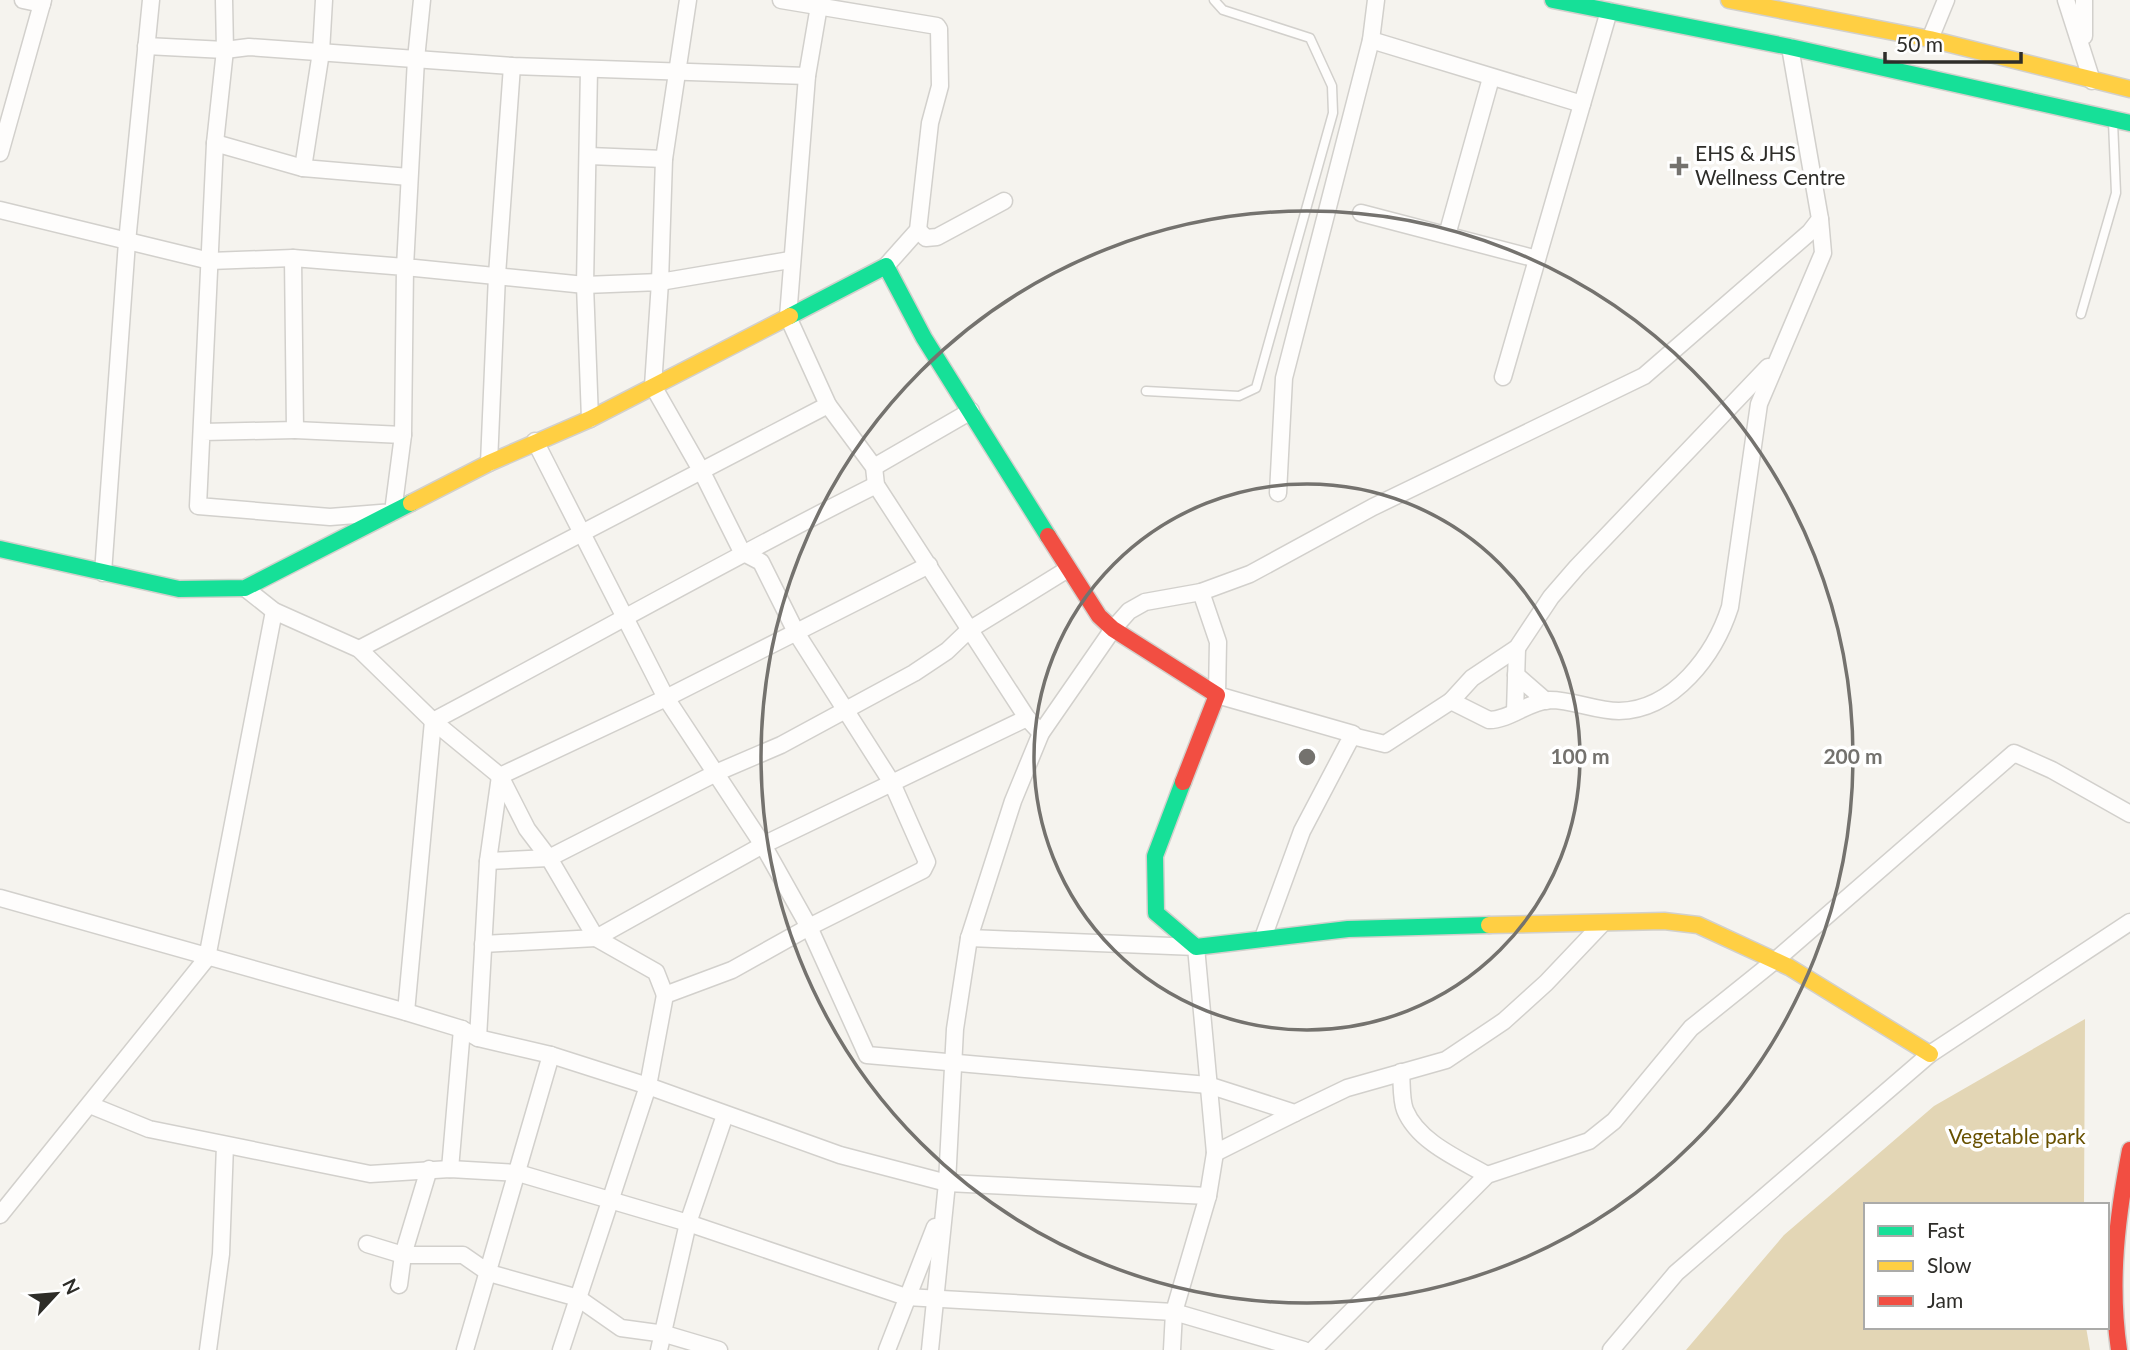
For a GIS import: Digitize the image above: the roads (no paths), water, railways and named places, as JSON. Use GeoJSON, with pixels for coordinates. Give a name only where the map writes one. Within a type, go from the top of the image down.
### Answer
{"type":"FeatureCollection","features":[{"type":"Feature","properties":{"kind":"street"},"geometry":{"type":"LineString","coordinates":[[1,144],[43,2],[23,0]]}},
{"type":"Feature","properties":{"kind":"street"},"geometry":{"type":"LineString","coordinates":[[103,573],[127,242],[151,0]]}},
{"type":"Feature","properties":{"kind":"street"},"geometry":{"type":"LineString","coordinates":[[224,0],[225,50],[215,143],[198,506],[330,517],[393,512]]}},
{"type":"Feature","properties":{"kind":"street"},"geometry":{"type":"LineString","coordinates":[[303,168],[321,52],[324,0]]}},
{"type":"Feature","properties":{"kind":"street"},"geometry":{"type":"LineString","coordinates":[[393,512],[403,435],[405,267],[416,59],[422,0]]}},
{"type":"Feature","properties":{"kind":"street"},"geometry":{"type":"LineString","coordinates":[[665,995],[732,970],[809,927],[923,870],[927,862],[892,783],[797,634],[761,562],[742,552],[702,472],[653,386],[664,159],[688,0]]}},
{"type":"Feature","properties":{"kind":"street"},"geometry":{"type":"LineString","coordinates":[[0,549],[179,589],[245,588],[489,463],[590,419],[886,267],[918,230],[930,123],[940,86],[939,28],[820,3],[781,0]]}},
{"type":"Feature","properties":{"kind":"street"},"geometry":{"type":"LineString","coordinates":[[1278,493],[1284,378],[1371,40],[1376,0]]}},
{"type":"Feature","properties":{"kind":"street"},"geometry":{"type":"LineString","coordinates":[[1556,0],[1790,47],[2130,123]]}},
{"type":"Feature","properties":{"kind":"street"},"geometry":{"type":"LineString","coordinates":[[1729,0],[1760,3],[1930,39],[2130,89]]}},
{"type":"Feature","properties":{"kind":"street"},"geometry":{"type":"LineString","coordinates":[[1930,39],[1946,0]]}},
{"type":"Feature","properties":{"kind":"street"},"geometry":{"type":"LineString","coordinates":[[2066,0],[2092,81]]}},
{"type":"Feature","properties":{"kind":"street"},"geometry":{"type":"LineString","coordinates":[[2084,0],[2085,63]]}},
{"type":"Feature","properties":{"kind":"street"},"geometry":{"type":"LineString","coordinates":[[820,3],[807,76],[790,260],[788,317],[828,405],[874,467],[876,485],[1027,718],[1041,733]]}},
{"type":"Feature","properties":{"kind":"street"},"geometry":{"type":"LineString","coordinates":[[1503,377],[1609,11]]}},
{"type":"Feature","properties":{"kind":"street"},"geometry":{"type":"LineString","coordinates":[[1371,40],[1582,104]]}},
{"type":"Feature","properties":{"kind":"street"},"geometry":{"type":"LineString","coordinates":[[146,46],[225,50],[249,47],[512,66],[676,69],[807,76]]}},
{"type":"Feature","properties":{"kind":"street"},"geometry":{"type":"LineString","coordinates":[[1451,701],[1484,719],[1494,720],[1546,701],[1610,710],[1630,710],[1672,691],[1694,672],[1719,634],[1730,607],[1759,404],[1823,253],[1790,47]]}},
{"type":"Feature","properties":{"kind":"street"},"geometry":{"type":"LineString","coordinates":[[489,463],[497,275],[512,66]]}},
{"type":"Feature","properties":{"kind":"street"},"geometry":{"type":"LineString","coordinates":[[589,69],[585,285],[590,419]]}},
{"type":"Feature","properties":{"kind":"street"},"geometry":{"type":"LineString","coordinates":[[1447,235],[1491,78]]}},
{"type":"Feature","properties":{"kind":"street"},"geometry":{"type":"LineString","coordinates":[[215,143],[303,168],[409,177]]}},
{"type":"Feature","properties":{"kind":"street"},"geometry":{"type":"LineString","coordinates":[[589,156],[664,159]]}},
{"type":"Feature","properties":{"kind":"street"},"geometry":{"type":"LineString","coordinates":[[918,230],[926,238],[937,237],[1003,201]]}},
{"type":"Feature","properties":{"kind":"street"},"geometry":{"type":"LineString","coordinates":[[0,210],[210,261],[293,258],[585,285],[660,282],[790,260]]}},
{"type":"Feature","properties":{"kind":"street"},"geometry":{"type":"LineString","coordinates":[[1361,213],[1537,259]]}},
{"type":"Feature","properties":{"kind":"street"},"geometry":{"type":"LineString","coordinates":[[930,1350],[933,1297],[947,1183],[953,1063],[969,938],[1013,802],[1041,733],[1113,629],[1129,611],[1145,602],[1200,592],[1250,574],[1373,507],[1644,376],[1810,232],[1819,219]]}},
{"type":"Feature","properties":{"kind":"street"},"geometry":{"type":"LineString","coordinates":[[293,258],[295,430]]}},
{"type":"Feature","properties":{"kind":"street"},"geometry":{"type":"LineString","coordinates":[[886,267],[924,338],[1099,616],[1113,629],[1217,695],[1385,744],[1451,701],[1461,686],[1517,648],[1551,597],[1585,559],[1776,359]]}},
{"type":"Feature","properties":{"kind":"street"},"geometry":{"type":"LineString","coordinates":[[359,649],[828,405]]}},
{"type":"Feature","properties":{"kind":"street"},"geometry":{"type":"LineString","coordinates":[[874,467],[971,411]]}},
{"type":"Feature","properties":{"kind":"street"},"geometry":{"type":"LineString","coordinates":[[203,432],[295,430],[403,435]]}},
{"type":"Feature","properties":{"kind":"street"},"geometry":{"type":"LineString","coordinates":[[535,441],[666,698],[718,772],[809,927],[867,1055],[1208,1085],[1295,1112]]}},
{"type":"Feature","properties":{"kind":"street"},"geometry":{"type":"LineString","coordinates":[[433,721],[626,619],[742,552],[876,485]]}},
{"type":"Feature","properties":{"kind":"street"},"geometry":{"type":"LineString","coordinates":[[500,776],[797,634],[929,565]]}},
{"type":"Feature","properties":{"kind":"street"},"geometry":{"type":"LineString","coordinates":[[488,861],[549,858],[718,772],[781,745],[936,659],[969,630],[1068,569]]}},
{"type":"Feature","properties":{"kind":"street"},"geometry":{"type":"LineString","coordinates":[[245,588],[274,611],[359,649],[433,721],[500,776],[527,829],[549,858],[596,938],[656,972],[665,995],[648,1086],[561,1350]]}},
{"type":"Feature","properties":{"kind":"street"},"geometry":{"type":"LineString","coordinates":[[1172,1350],[1174,1312],[1208,1196],[1215,1153],[1196,947],[1156,913],[1155,856],[1217,695],[1218,642],[1200,592]]}},
{"type":"Feature","properties":{"kind":"street"},"geometry":{"type":"LineString","coordinates":[[0,1215],[207,958],[274,611]]}},
{"type":"Feature","properties":{"kind":"street"},"geometry":{"type":"LineString","coordinates":[[1515,712],[1517,648]]}},
{"type":"Feature","properties":{"kind":"street"},"geometry":{"type":"LineString","coordinates":[[1516,675],[1546,701]]}},
{"type":"Feature","properties":{"kind":"street"},"geometry":{"type":"LineString","coordinates":[[483,944],[596,938],[763,845],[1027,718]]}},
{"type":"Feature","properties":{"kind":"street"},"geometry":{"type":"LineString","coordinates":[[406,1012],[433,721]]}},
{"type":"Feature","properties":{"kind":"street"},"geometry":{"type":"LineString","coordinates":[[1264,935],[1302,831],[1352,736]]}},
{"type":"Feature","properties":{"kind":"street"},"geometry":{"type":"LineString","coordinates":[[1313,1350],[1487,1175],[1590,1141],[1614,1121],[1691,1028],[1777,959],[2014,753],[2052,770],[2130,814]]}},
{"type":"Feature","properties":{"kind":"street"},"geometry":{"type":"LineString","coordinates":[[478,1038],[488,861],[500,776]]}},
{"type":"Feature","properties":{"kind":"street"},"geometry":{"type":"LineString","coordinates":[[0,898],[406,1012],[462,1029],[478,1038],[551,1055],[648,1086],[840,1155],[947,1183],[1208,1196]]}},
{"type":"Feature","properties":{"kind":"street"},"geometry":{"type":"LineString","coordinates":[[1611,1350],[1676,1273],[1930,1054],[2130,922]]}},
{"type":"Feature","properties":{"kind":"street"},"geometry":{"type":"LineString","coordinates":[[1215,1153],[1347,1088],[1446,1060],[1504,1021],[1546,983],[1602,924]]}},
{"type":"Feature","properties":{"kind":"street"},"geometry":{"type":"LineString","coordinates":[[969,938],[1196,947],[1264,935],[1390,926],[1695,924],[1777,959],[1930,1054]]}},
{"type":"Feature","properties":{"kind":"street"},"geometry":{"type":"LineString","coordinates":[[450,1168],[462,1029]]}},
{"type":"Feature","properties":{"kind":"street"},"geometry":{"type":"LineString","coordinates":[[465,1350],[551,1055]]}},
{"type":"Feature","properties":{"kind":"street"},"geometry":{"type":"LineString","coordinates":[[1401,1072],[1404,1108],[1414,1126],[1437,1145],[1487,1175]]}},
{"type":"Feature","properties":{"kind":"street"},"geometry":{"type":"LineString","coordinates":[[90,1105],[149,1129],[370,1174],[450,1168],[518,1173],[688,1223],[906,1297],[1174,1312],[1304,1350]]}},
{"type":"Feature","properties":{"kind":"street"},"geometry":{"type":"LineString","coordinates":[[662,1342],[688,1223],[725,1115]]}},
{"type":"Feature","properties":{"kind":"street"},"geometry":{"type":"LineString","coordinates":[[208,1350],[221,1254],[225,1145]]}},
{"type":"Feature","properties":{"kind":"street"},"geometry":{"type":"LineString","coordinates":[[2119,1350],[2112,1275],[2119,1208],[2130,1150]]}},
{"type":"Feature","properties":{"kind":"street"},"geometry":{"type":"LineString","coordinates":[[399,1285],[403,1255],[429,1169]]}},
{"type":"Feature","properties":{"kind":"street"},"geometry":{"type":"LineString","coordinates":[[887,1350],[943,1209]]}},
{"type":"Feature","properties":{"kind":"street"},"geometry":{"type":"LineString","coordinates":[[367,1244],[403,1255],[463,1255],[489,1273],[579,1298],[621,1328],[662,1342],[719,1350]]}},
{"type":"Feature","properties":{"kind":"lane"},"geometry":{"type":"LineString","coordinates":[[1146,391],[1239,396],[1256,388],[1333,113],[1332,86],[1310,38],[1223,10],[1214,0]]}},
{"type":"Feature","properties":{"kind":"lane"},"geometry":{"type":"LineString","coordinates":[[2081,314],[2116,193],[2113,120]]}},
{"type":"Feature","properties":{"kind":"place","name":"EHS & JHS Wellness Centre"},"geometry":{"type":"Point","coordinates":[1679,166]}},
{"type":"Feature","properties":{"kind":"park label","name":"Vegetable park"},"geometry":{"type":"Point","coordinates":[2017,1137]}}]}
